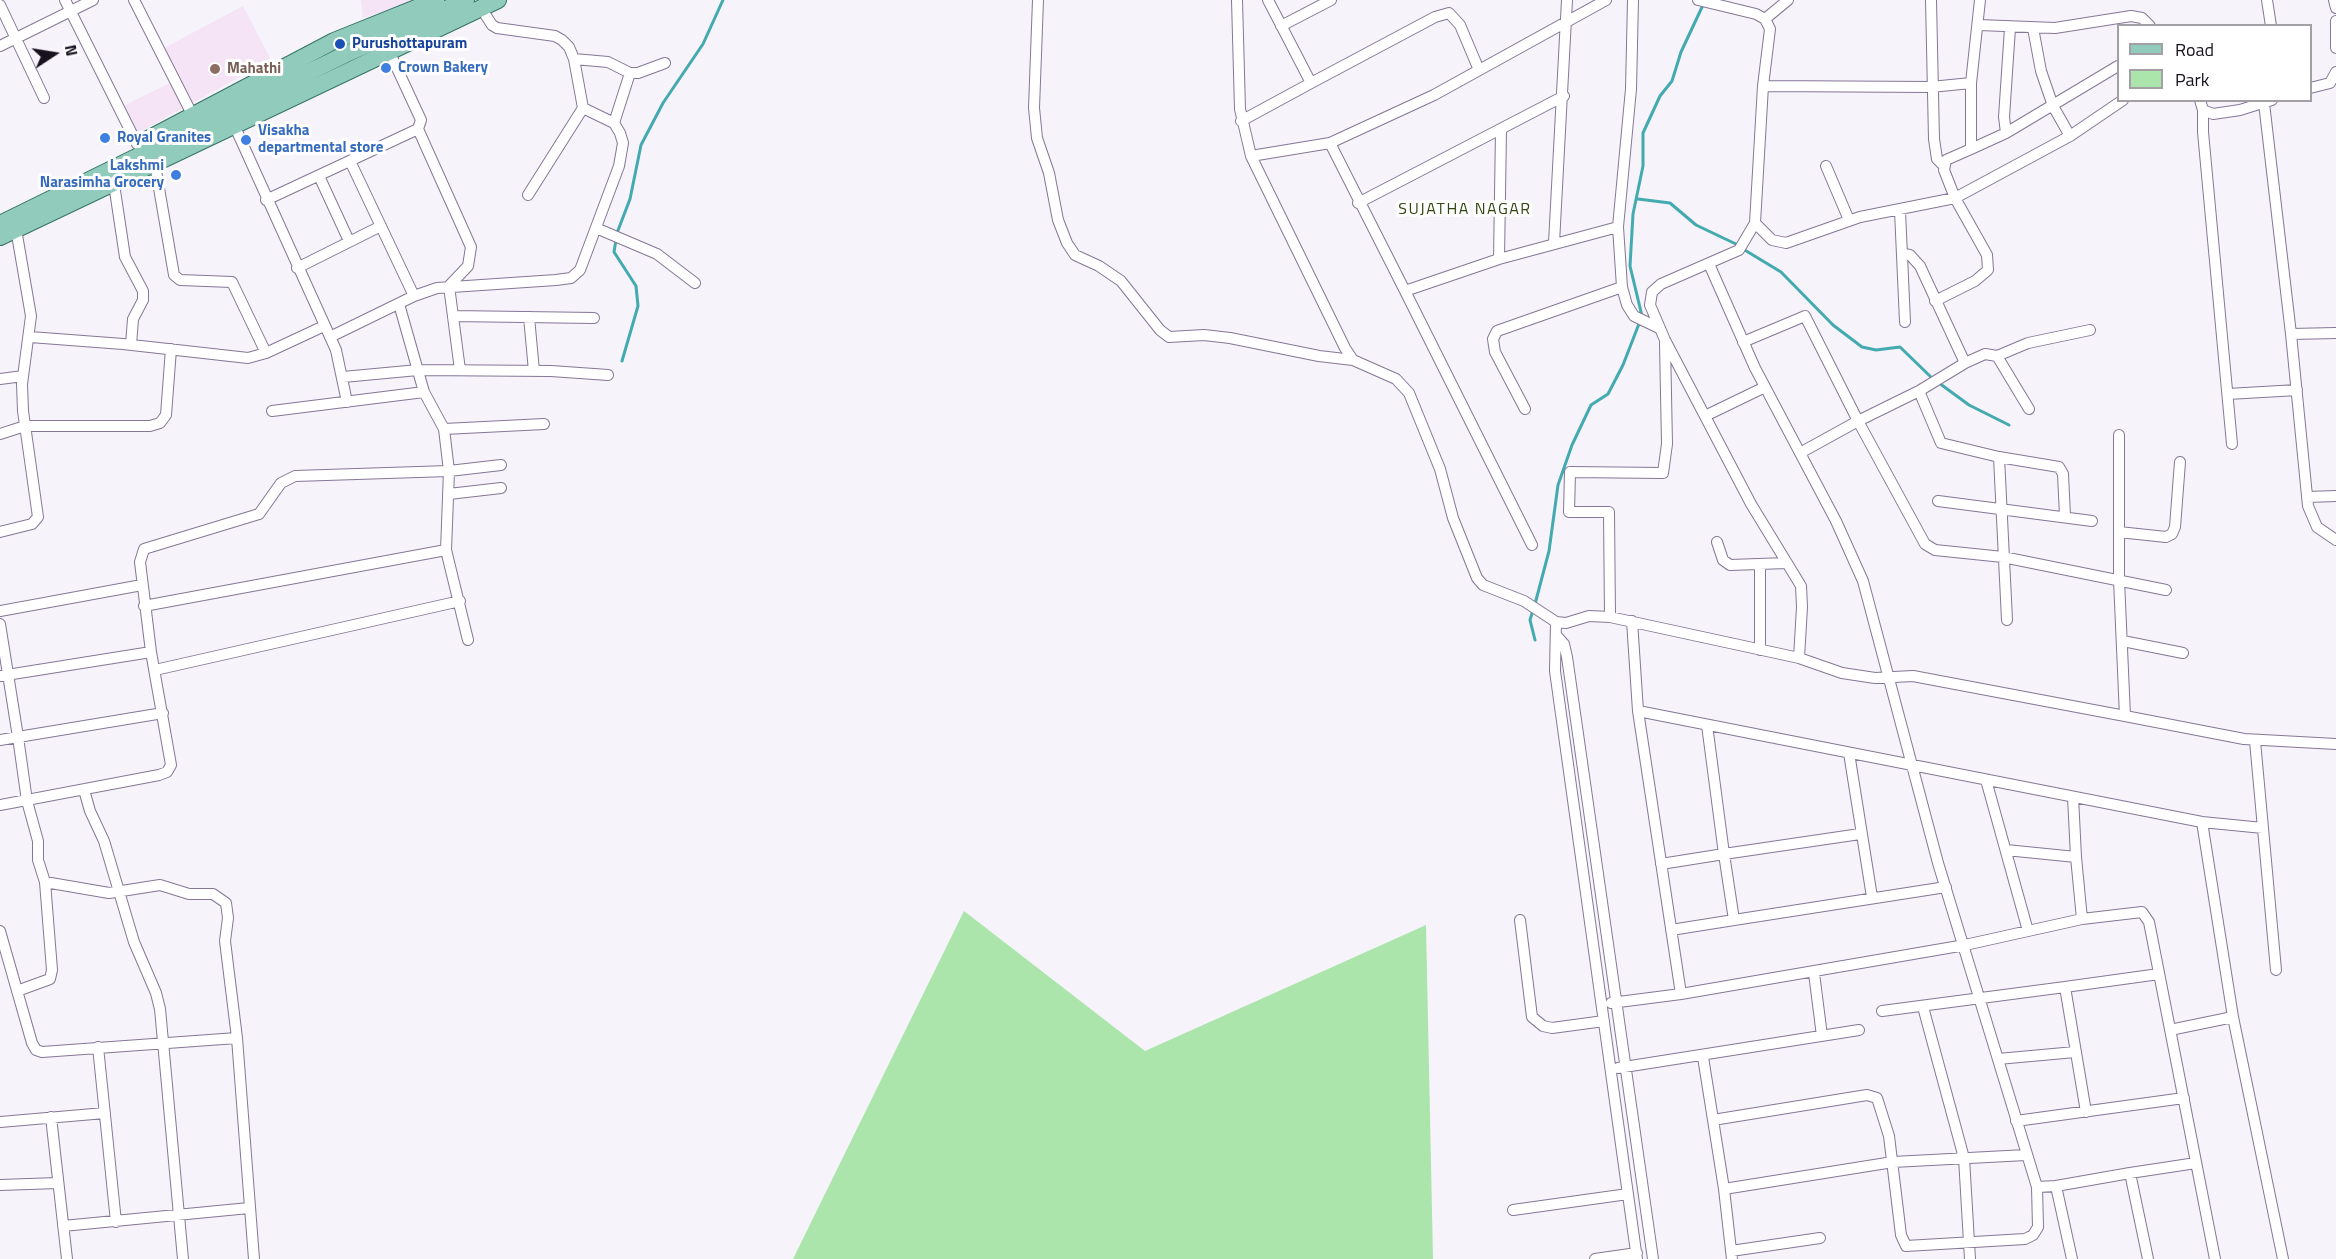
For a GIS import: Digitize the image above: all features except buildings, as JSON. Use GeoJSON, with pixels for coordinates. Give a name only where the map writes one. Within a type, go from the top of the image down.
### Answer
{"type":"FeatureCollection","features":[{"type":"Feature","properties":{"kind":"main road"},"geometry":{"type":"LineString","coordinates":[[0,224],[344,55],[474,4],[498,0]]}},
{"type":"Feature","properties":{"kind":"main road"},"geometry":{"type":"LineString","coordinates":[[0,237],[155,165],[199,127],[334,41],[426,2]]}},
{"type":"Feature","properties":{"kind":"main road"},"geometry":{"type":"LineString","coordinates":[[0,213],[137,144],[199,127],[235,127],[389,51],[474,4]]}},
{"type":"Feature","properties":{"kind":"street"},"geometry":{"type":"LineString","coordinates":[[65,0],[137,144]]}},
{"type":"Feature","properties":{"kind":"street"},"geometry":{"type":"LineString","coordinates":[[0,46],[93,0]]}},
{"type":"Feature","properties":{"kind":"street"},"geometry":{"type":"LineString","coordinates":[[134,0],[199,127]]}},
{"type":"Feature","properties":{"kind":"street"},"geometry":{"type":"LineString","coordinates":[[1038,0],[1034,108],[1037,138],[1049,173],[1058,220],[1075,255],[1099,266],[1121,281],[1160,330],[1169,337],[1204,335],[1230,338],[1353,360],[1396,379],[1409,393],[1440,469],[1453,518],[1478,578],[1487,588],[1524,601],[1528,606],[1540,610],[1556,622],[1566,623],[1589,616],[1611,617],[1799,658],[1842,673],[1887,677],[1913,676],[2255,741],[2336,744]]}},
{"type":"Feature","properties":{"kind":"street"},"geometry":{"type":"LineString","coordinates":[[1237,0],[1241,121],[1251,156],[1353,360]]}},
{"type":"Feature","properties":{"kind":"street"},"geometry":{"type":"LineString","coordinates":[[1268,0],[1311,83]]}},
{"type":"Feature","properties":{"kind":"street"},"geometry":{"type":"LineString","coordinates":[[1281,26],[1331,0]]}},
{"type":"Feature","properties":{"kind":"street"},"geometry":{"type":"LineString","coordinates":[[1448,0],[1449,13],[1460,26],[1479,70]]}},
{"type":"Feature","properties":{"kind":"street"},"geometry":{"type":"LineString","coordinates":[[1554,243],[1568,0]]}},
{"type":"Feature","properties":{"kind":"street"},"geometry":{"type":"LineString","coordinates":[[1251,156],[1330,143],[1479,70],[1606,0]]}},
{"type":"Feature","properties":{"kind":"street"},"geometry":{"type":"LineString","coordinates":[[1633,0],[1631,89],[1618,227],[1622,287],[1627,305],[1634,316],[1659,328]]}},
{"type":"Feature","properties":{"kind":"street"},"geometry":{"type":"LineString","coordinates":[[1698,0],[1717,2],[1756,14],[1765,19],[1770,34],[1763,86],[1755,223],[1739,250],[1655,288],[1650,305],[1665,340],[1751,504],[1798,579],[1802,593],[1799,658]]}},
{"type":"Feature","properties":{"kind":"street"},"geometry":{"type":"LineString","coordinates":[[1765,19],[1788,0]]}},
{"type":"Feature","properties":{"kind":"street"},"geometry":{"type":"LineString","coordinates":[[1930,0],[1931,87],[1936,155],[1944,166],[1956,198],[1982,243],[1988,261],[1988,270],[1975,281],[1935,301]]}},
{"type":"Feature","properties":{"kind":"street"},"geometry":{"type":"LineString","coordinates":[[1971,149],[1971,83],[1980,0]]}},
{"type":"Feature","properties":{"kind":"street"},"geometry":{"type":"LineString","coordinates":[[2268,0],[2271,24]]}},
{"type":"Feature","properties":{"kind":"street"},"geometry":{"type":"LineString","coordinates":[[2334,0],[2336,8]]}},
{"type":"Feature","properties":{"kind":"street"},"geometry":{"type":"LineString","coordinates":[[474,4],[492,25],[497,27],[555,36],[569,47],[574,59],[583,108],[528,195]]}},
{"type":"Feature","properties":{"kind":"street"},"geometry":{"type":"LineString","coordinates":[[0,5],[44,98]]}},
{"type":"Feature","properties":{"kind":"street"},"geometry":{"type":"LineString","coordinates":[[1241,121],[1435,16],[1449,13]]}},
{"type":"Feature","properties":{"kind":"street"},"geometry":{"type":"LineString","coordinates":[[1978,26],[2055,28],[2131,16],[2142,18],[2149,24]]}},
{"type":"Feature","properties":{"kind":"street"},"geometry":{"type":"LineString","coordinates":[[2336,21],[2336,48]]}},
{"type":"Feature","properties":{"kind":"street"},"geometry":{"type":"LineString","coordinates":[[2006,133],[2004,117],[2010,28]]}},
{"type":"Feature","properties":{"kind":"street"},"geometry":{"type":"LineString","coordinates":[[2033,28],[2041,71],[2053,106],[2070,136]]}},
{"type":"Feature","properties":{"kind":"street"},"geometry":{"type":"LineString","coordinates":[[389,51],[421,120],[418,129],[471,247],[468,266],[449,286]]}},
{"type":"Feature","properties":{"kind":"street"},"geometry":{"type":"LineString","coordinates":[[574,59],[608,62],[630,73],[665,63]]}},
{"type":"Feature","properties":{"kind":"street"},"geometry":{"type":"LineString","coordinates":[[1944,166],[1950,158],[2006,133],[2117,67]]}},
{"type":"Feature","properties":{"kind":"street"},"geometry":{"type":"LineString","coordinates":[[2312,87],[2330,82],[2336,72]]}},
{"type":"Feature","properties":{"kind":"street"},"geometry":{"type":"LineString","coordinates":[[614,123],[630,73]]}},
{"type":"Feature","properties":{"kind":"street"},"geometry":{"type":"LineString","coordinates":[[1763,86],[1931,87],[1971,83]]}},
{"type":"Feature","properties":{"kind":"street"},"geometry":{"type":"LineString","coordinates":[[1358,203],[1564,96]]}},
{"type":"Feature","properties":{"kind":"street"},"geometry":{"type":"LineString","coordinates":[[1755,223],[1772,240],[1781,243],[1796,241],[1849,220],[1956,198],[2070,136],[2120,102]]}},
{"type":"Feature","properties":{"kind":"street"},"geometry":{"type":"LineString","coordinates":[[2201,105],[2219,114],[2268,102],[2307,497],[2312,521],[2336,540]]}},
{"type":"Feature","properties":{"kind":"street"},"geometry":{"type":"LineString","coordinates":[[2201,105],[2232,444]]}},
{"type":"Feature","properties":{"kind":"street"},"geometry":{"type":"LineString","coordinates":[[330,337],[414,296],[449,286],[571,278],[580,270],[623,151],[620,133],[614,123],[583,108]]}},
{"type":"Feature","properties":{"kind":"street"},"geometry":{"type":"LineString","coordinates":[[235,127],[340,361],[347,402]]}},
{"type":"Feature","properties":{"kind":"street"},"geometry":{"type":"LineString","coordinates":[[266,200],[418,129]]}},
{"type":"Feature","properties":{"kind":"street"},"geometry":{"type":"LineString","coordinates":[[1499,259],[1501,130]]}},
{"type":"Feature","properties":{"kind":"street"},"geometry":{"type":"LineString","coordinates":[[1330,143],[1358,203],[1405,291],[1532,545]]}},
{"type":"Feature","properties":{"kind":"street"},"geometry":{"type":"LineString","coordinates":[[350,161],[414,296]]}},
{"type":"Feature","properties":{"kind":"street"},"geometry":{"type":"LineString","coordinates":[[155,165],[176,278],[232,282],[266,353]]}},
{"type":"Feature","properties":{"kind":"street"},"geometry":{"type":"LineString","coordinates":[[1826,166],[1849,220]]}},
{"type":"Feature","properties":{"kind":"street"},"geometry":{"type":"LineString","coordinates":[[319,176],[349,241]]}},
{"type":"Feature","properties":{"kind":"street"},"geometry":{"type":"LineString","coordinates":[[114,184],[125,256],[143,291],[143,300],[133,319],[131,345]]}},
{"type":"Feature","properties":{"kind":"street"},"geometry":{"type":"LineString","coordinates":[[1900,211],[1905,322]]}},
{"type":"Feature","properties":{"kind":"street"},"geometry":{"type":"LineString","coordinates":[[297,268],[381,226]]}},
{"type":"Feature","properties":{"kind":"street"},"geometry":{"type":"LineString","coordinates":[[1405,291],[1499,259],[1618,227]]}},
{"type":"Feature","properties":{"kind":"street"},"geometry":{"type":"LineString","coordinates":[[596,228],[657,254],[695,283]]}},
{"type":"Feature","properties":{"kind":"street"},"geometry":{"type":"LineString","coordinates":[[0,532],[32,524],[38,517],[25,426],[24,376],[31,316],[16,229]]}},
{"type":"Feature","properties":{"kind":"street"},"geometry":{"type":"LineString","coordinates":[[1902,253],[1910,255],[1917,261],[1965,363]]}},
{"type":"Feature","properties":{"kind":"street"},"geometry":{"type":"LineString","coordinates":[[1709,264],[1765,387],[1857,564],[1869,600],[1911,766],[2037,1187],[2039,1220],[2033,1235],[2025,1239],[1910,1247],[1904,1243],[1893,1162],[1877,1098],[1867,1095],[1713,1120]]}},
{"type":"Feature","properties":{"kind":"street"},"geometry":{"type":"LineString","coordinates":[[449,286],[460,370]]}},
{"type":"Feature","properties":{"kind":"street"},"geometry":{"type":"LineString","coordinates":[[1525,409],[1495,352],[1493,339],[1497,331],[1622,287]]}},
{"type":"Feature","properties":{"kind":"street"},"geometry":{"type":"LineString","coordinates":[[399,304],[424,393],[444,429],[449,471],[446,550],[468,640]]}},
{"type":"Feature","properties":{"kind":"street"},"geometry":{"type":"LineString","coordinates":[[453,316],[594,318]]}},
{"type":"Feature","properties":{"kind":"street"},"geometry":{"type":"LineString","coordinates":[[1743,342],[1805,316],[1924,544],[1935,550],[2002,557],[2166,590]]}},
{"type":"Feature","properties":{"kind":"street"},"geometry":{"type":"LineString","coordinates":[[529,317],[534,371]]}},
{"type":"Feature","properties":{"kind":"street"},"geometry":{"type":"LineString","coordinates":[[30,338],[131,345],[229,358],[249,358],[266,353],[324,326]]}},
{"type":"Feature","properties":{"kind":"street"},"geometry":{"type":"LineString","coordinates":[[1800,453],[1985,354],[1997,356],[2028,343],[2090,330]]}},
{"type":"Feature","properties":{"kind":"street"},"geometry":{"type":"LineString","coordinates":[[2291,334],[2336,333]]}},
{"type":"Feature","properties":{"kind":"street"},"geometry":{"type":"LineString","coordinates":[[1611,617],[1609,512],[1569,512],[1570,472],[1663,473],[1667,444],[1665,340]]}},
{"type":"Feature","properties":{"kind":"street"},"geometry":{"type":"LineString","coordinates":[[0,434],[25,426],[150,426],[160,423],[166,416],[171,349]]}},
{"type":"Feature","properties":{"kind":"street"},"geometry":{"type":"LineString","coordinates":[[1997,356],[2029,409]]}},
{"type":"Feature","properties":{"kind":"street"},"geometry":{"type":"LineString","coordinates":[[343,377],[418,370],[534,371],[608,375]]}},
{"type":"Feature","properties":{"kind":"street"},"geometry":{"type":"LineString","coordinates":[[0,379],[24,376]]}},
{"type":"Feature","properties":{"kind":"street"},"geometry":{"type":"LineString","coordinates":[[1705,416],[1765,387]]}},
{"type":"Feature","properties":{"kind":"street"},"geometry":{"type":"LineString","coordinates":[[2228,394],[2297,390]]}},
{"type":"Feature","properties":{"kind":"street"},"geometry":{"type":"LineString","coordinates":[[1919,391],[1941,443],[1999,457],[2059,467],[2063,474],[2065,516]]}},
{"type":"Feature","properties":{"kind":"street"},"geometry":{"type":"LineString","coordinates":[[272,411],[424,393]]}},
{"type":"Feature","properties":{"kind":"street"},"geometry":{"type":"LineString","coordinates":[[444,429],[544,424]]}},
{"type":"Feature","properties":{"kind":"street"},"geometry":{"type":"LineString","coordinates":[[2119,435],[2119,580],[2125,716]]}},
{"type":"Feature","properties":{"kind":"street"},"geometry":{"type":"LineString","coordinates":[[1999,457],[2002,557],[2007,620]]}},
{"type":"Feature","properties":{"kind":"street"},"geometry":{"type":"LineString","coordinates":[[2119,532],[2166,537],[2174,532],[2180,462]]}},
{"type":"Feature","properties":{"kind":"street"},"geometry":{"type":"LineString","coordinates":[[0,805],[84,790],[167,771],[171,754],[144,606],[140,555],[144,549],[259,514],[286,479],[295,476],[449,471],[501,465]]}},
{"type":"Feature","properties":{"kind":"street"},"geometry":{"type":"LineString","coordinates":[[449,495],[501,488]]}},
{"type":"Feature","properties":{"kind":"street"},"geometry":{"type":"LineString","coordinates":[[2307,497],[2336,496]]}},
{"type":"Feature","properties":{"kind":"street"},"geometry":{"type":"LineString","coordinates":[[1938,501],[2001,507],[2092,521]]}},
{"type":"Feature","properties":{"kind":"street"},"geometry":{"type":"LineString","coordinates":[[1717,542],[1726,563],[1735,566],[1787,563]]}},
{"type":"Feature","properties":{"kind":"street"},"geometry":{"type":"LineString","coordinates":[[144,606],[446,550]]}},
{"type":"Feature","properties":{"kind":"street"},"geometry":{"type":"LineString","coordinates":[[1760,565],[1760,650]]}},
{"type":"Feature","properties":{"kind":"street"},"geometry":{"type":"LineString","coordinates":[[0,611],[142,585]]}},
{"type":"Feature","properties":{"kind":"street"},"geometry":{"type":"LineString","coordinates":[[155,670],[460,601]]}},
{"type":"Feature","properties":{"kind":"street"},"geometry":{"type":"LineString","coordinates":[[1632,621],[1638,711],[1681,994]]}},
{"type":"Feature","properties":{"kind":"street"},"geometry":{"type":"LineString","coordinates":[[1556,622],[1555,671],[1637,1256],[1595,1259]]}},
{"type":"Feature","properties":{"kind":"street"},"geometry":{"type":"LineString","coordinates":[[0,624],[4,675],[18,737],[27,801],[38,841],[40,869],[45,882],[52,976],[17,990]]}},
{"type":"Feature","properties":{"kind":"street"},"geometry":{"type":"LineString","coordinates":[[1556,635],[1566,650],[1653,1259]]}},
{"type":"Feature","properties":{"kind":"street"},"geometry":{"type":"LineString","coordinates":[[2123,641],[2183,653]]}},
{"type":"Feature","properties":{"kind":"street"},"geometry":{"type":"LineString","coordinates":[[4,675],[152,652]]}},
{"type":"Feature","properties":{"kind":"street"},"geometry":{"type":"LineString","coordinates":[[1638,711],[2202,822],[2263,828]]}},
{"type":"Feature","properties":{"kind":"street"},"geometry":{"type":"LineString","coordinates":[[0,740],[163,713]]}},
{"type":"Feature","properties":{"kind":"street"},"geometry":{"type":"LineString","coordinates":[[1707,724],[1734,920]]}},
{"type":"Feature","properties":{"kind":"street"},"geometry":{"type":"LineString","coordinates":[[2255,741],[2276,970]]}},
{"type":"Feature","properties":{"kind":"street"},"geometry":{"type":"LineString","coordinates":[[1849,753],[1860,834],[1872,897]]}},
{"type":"Feature","properties":{"kind":"street"},"geometry":{"type":"LineString","coordinates":[[1986,780],[2028,931]]}},
{"type":"Feature","properties":{"kind":"street"},"geometry":{"type":"LineString","coordinates":[[84,790],[90,812],[104,841],[134,942],[156,993],[164,1042],[183,1259]]}},
{"type":"Feature","properties":{"kind":"street"},"geometry":{"type":"LineString","coordinates":[[2073,797],[2082,919]]}},
{"type":"Feature","properties":{"kind":"street"},"geometry":{"type":"LineString","coordinates":[[2202,822],[2233,1017],[2283,1259]]}},
{"type":"Feature","properties":{"kind":"street"},"geometry":{"type":"LineString","coordinates":[[1661,864],[1860,834]]}},
{"type":"Feature","properties":{"kind":"street"},"geometry":{"type":"LineString","coordinates":[[2006,850],[2076,858]]}},
{"type":"Feature","properties":{"kind":"street"},"geometry":{"type":"LineString","coordinates":[[45,882],[99,892],[118,892],[160,885],[189,894],[213,894],[226,903],[228,918],[225,941],[237,1038],[254,1259]]}},
{"type":"Feature","properties":{"kind":"street"},"geometry":{"type":"LineString","coordinates":[[1671,930],[1946,887]]}},
{"type":"Feature","properties":{"kind":"street"},"geometry":{"type":"LineString","coordinates":[[1602,1004],[1814,973],[1965,945],[2082,919],[2142,912],[2149,922],[2214,1259]]}},
{"type":"Feature","properties":{"kind":"street"},"geometry":{"type":"LineString","coordinates":[[1520,920],[1532,1017],[1543,1026],[1552,1028],[1605,1021]]}},
{"type":"Feature","properties":{"kind":"street"},"geometry":{"type":"LineString","coordinates":[[0,934],[36,1050],[42,1052],[237,1038]]}},
{"type":"Feature","properties":{"kind":"street"},"geometry":{"type":"LineString","coordinates":[[1814,973],[1822,1036]]}},
{"type":"Feature","properties":{"kind":"street"},"geometry":{"type":"LineString","coordinates":[[1882,1011],[2159,974]]}},
{"type":"Feature","properties":{"kind":"street"},"geometry":{"type":"LineString","coordinates":[[2065,987],[2086,1112]]}},
{"type":"Feature","properties":{"kind":"street"},"geometry":{"type":"LineString","coordinates":[[1923,1006],[1964,1158],[1970,1259]]}},
{"type":"Feature","properties":{"kind":"street"},"geometry":{"type":"LineString","coordinates":[[2170,1030],[2233,1017]]}},
{"type":"Feature","properties":{"kind":"street"},"geometry":{"type":"LineString","coordinates":[[1612,1069],[1703,1057],[1859,1030]]}},
{"type":"Feature","properties":{"kind":"street"},"geometry":{"type":"LineString","coordinates":[[98,1047],[116,1222]]}},
{"type":"Feature","properties":{"kind":"street"},"geometry":{"type":"LineString","coordinates":[[1998,1059],[2075,1052]]}},
{"type":"Feature","properties":{"kind":"street"},"geometry":{"type":"LineString","coordinates":[[1703,1057],[1732,1255],[1820,1238]]}},
{"type":"Feature","properties":{"kind":"street"},"geometry":{"type":"LineString","coordinates":[[2016,1121],[2184,1098]]}},
{"type":"Feature","properties":{"kind":"street"},"geometry":{"type":"LineString","coordinates":[[0,1122],[105,1113]]}},
{"type":"Feature","properties":{"kind":"street"},"geometry":{"type":"LineString","coordinates":[[51,1117],[67,1259]]}},
{"type":"Feature","properties":{"kind":"street"},"geometry":{"type":"LineString","coordinates":[[1724,1189],[1893,1162],[2026,1155]]}},
{"type":"Feature","properties":{"kind":"street"},"geometry":{"type":"LineString","coordinates":[[2037,1187],[2056,1186],[2196,1163]]}},
{"type":"Feature","properties":{"kind":"street"},"geometry":{"type":"LineString","coordinates":[[2130,1173],[2148,1259]]}},
{"type":"Feature","properties":{"kind":"street"},"geometry":{"type":"LineString","coordinates":[[0,1185],[58,1183]]}},
{"type":"Feature","properties":{"kind":"street"},"geometry":{"type":"LineString","coordinates":[[2056,1186],[2072,1259]]}},
{"type":"Feature","properties":{"kind":"street"},"geometry":{"type":"LineString","coordinates":[[1513,1210],[1628,1194]]}},
{"type":"Feature","properties":{"kind":"street"},"geometry":{"type":"LineString","coordinates":[[63,1226],[249,1209]]}},
{"type":"Feature","properties":{"kind":"shaded area"},"geometry":{"type":"Polygon","coordinates":[[[361,0],[410,0],[411,2],[363,18],[361,0]]]}},
{"type":"Feature","properties":{"kind":"shaded area","name":"Mahathi"},"geometry":{"type":"Polygon","coordinates":[[[243,6],[271,60],[136,134],[123,106],[180,78],[164,48],[243,6]]]}},
{"type":"Feature","properties":{"kind":"green space"},"geometry":{"type":"Polygon","coordinates":[[[964,911],[1145,1051],[1426,925],[1433,1259],[793,1259],[964,911]]]}},
{"type":"Feature","properties":{"kind":"waterway"},"geometry":{"type":"LineString","coordinates":[[617,233],[630,199],[641,145],[663,103],[703,44],[723,0]]}},
{"type":"Feature","properties":{"kind":"waterway"},"geometry":{"type":"LineString","coordinates":[[1535,604],[1549,551],[1558,485],[1572,445],[1591,405],[1608,394],[1623,365],[1642,316],[1630,266],[1633,214],[1643,166],[1643,133],[1660,96],[1672,81],[1681,52],[1703,5]]}},
{"type":"Feature","properties":{"kind":"waterway"},"geometry":{"type":"LineString","coordinates":[[1638,199],[1670,203],[1696,225],[1738,245]]}},
{"type":"Feature","properties":{"kind":"waterway"},"geometry":{"type":"LineString","coordinates":[[616,240],[614,252],[636,286],[638,306],[622,361]]}},
{"type":"Feature","properties":{"kind":"waterway"},"geometry":{"type":"LineString","coordinates":[[1743,249],[1781,272],[1833,325],[1862,347],[1876,350],[1900,347],[1933,379]]}},
{"type":"Feature","properties":{"kind":"waterway"},"geometry":{"type":"LineString","coordinates":[[1939,383],[1969,405],[2009,425]]}},
{"type":"Feature","properties":{"kind":"waterway"},"geometry":{"type":"LineString","coordinates":[[1533,610],[1530,620],[1535,640]]}},
{"type":"Feature","properties":{"kind":"place","name":"Purushottapuram"},"geometry":{"type":"Point","coordinates":[340,44]}},
{"type":"Feature","properties":{"kind":"place","name":"Crown Bakery"},"geometry":{"type":"Point","coordinates":[386,68]}},
{"type":"Feature","properties":{"kind":"place","name":"Mahathi"},"geometry":{"type":"Point","coordinates":[215,69]}},
{"type":"Feature","properties":{"kind":"place","name":"Royal Granites"},"geometry":{"type":"Point","coordinates":[105,138]}},
{"type":"Feature","properties":{"kind":"place","name":"Visakha departmental store"},"geometry":{"type":"Point","coordinates":[246,140]}},
{"type":"Feature","properties":{"kind":"place","name":"Lakshmi Narasimha Grocery"},"geometry":{"type":"Point","coordinates":[176,175]}},
{"type":"Feature","properties":{"kind":"district","name":"SUJATHA NAGAR"},"geometry":{"type":"Point","coordinates":[1465,210]}}]}
